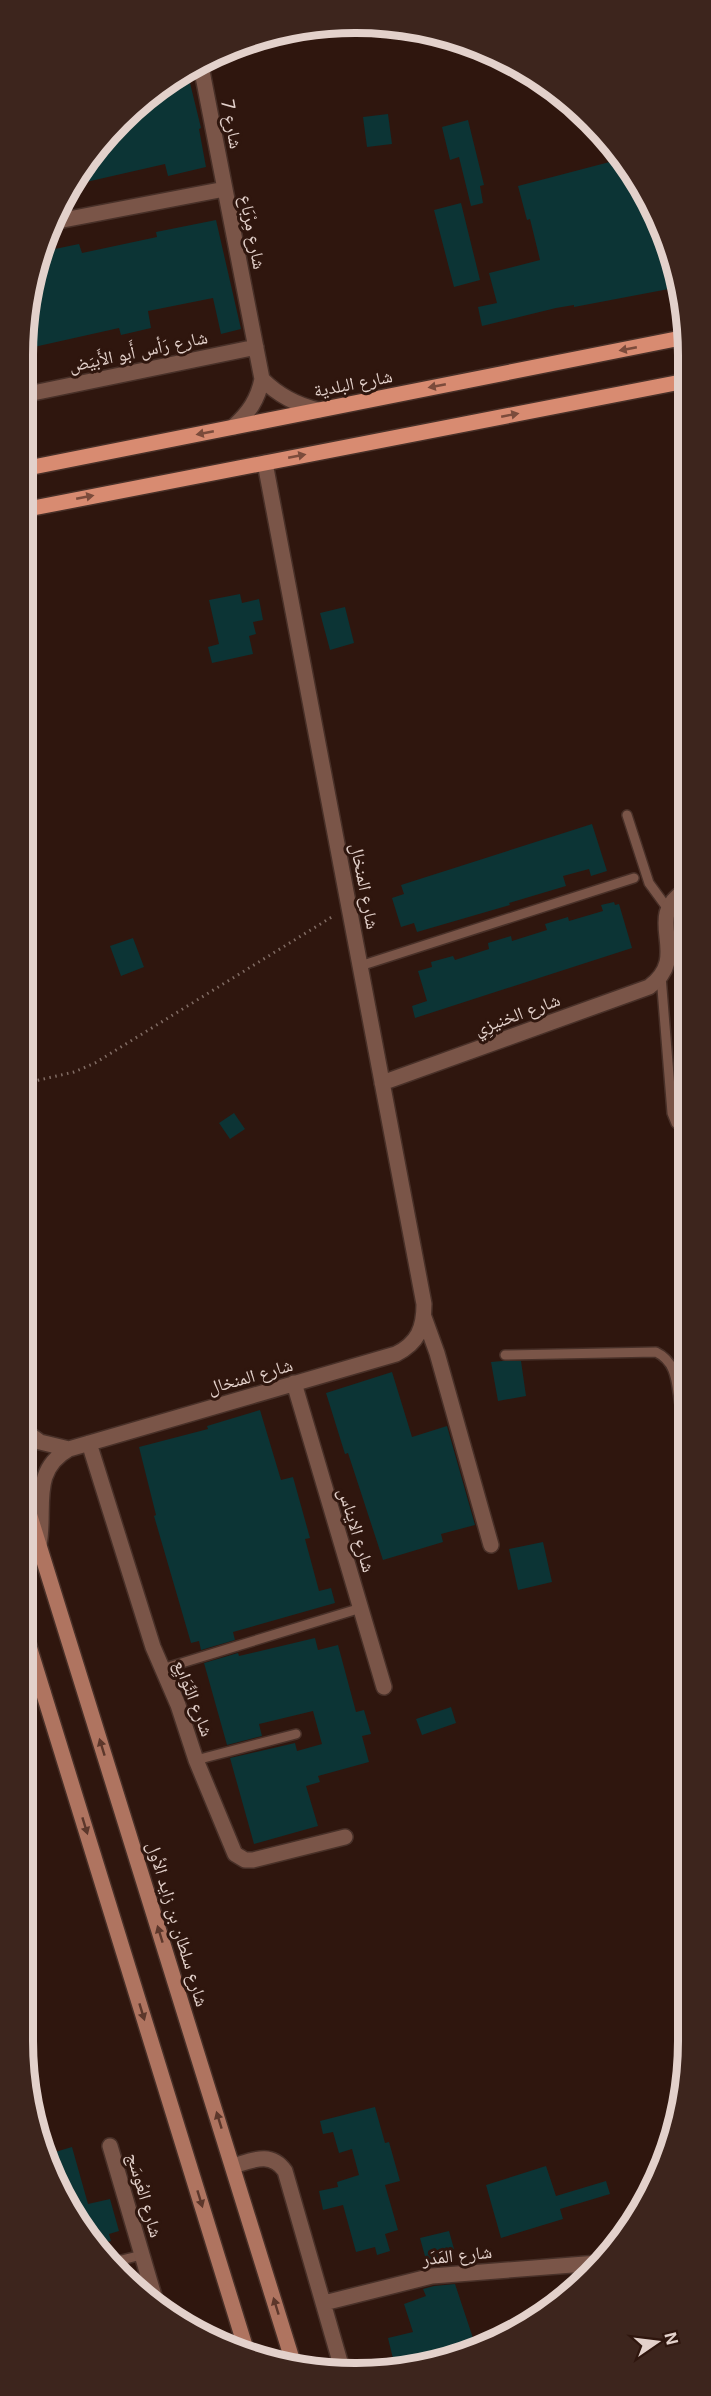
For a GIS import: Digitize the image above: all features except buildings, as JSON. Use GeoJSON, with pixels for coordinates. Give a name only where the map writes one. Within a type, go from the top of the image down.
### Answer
{"type":"FeatureCollection","features":[{"type":"Feature","properties":{"kind":"main road","name":"شارع البلدية"},"geometry":{"type":"LineString","coordinates":[[33,467],[677,339]]}},
{"type":"Feature","properties":{"kind":"main road"},"geometry":{"type":"LineString","coordinates":[[33,508],[678,383]]}},
{"type":"Feature","properties":{"kind":"main road","name":"شارع سلطان بن زايد الأول"},"geometry":{"type":"LineString","coordinates":[[33,1526],[291,2357]]}},
{"type":"Feature","properties":{"kind":"main road"},"geometry":{"type":"LineString","coordinates":[[33,1659],[244,2343]]}},
{"type":"Feature","properties":{"kind":"street","name":"شارع 7"},"geometry":{"type":"LineString","coordinates":[[202,72],[225,189]]}},
{"type":"Feature","properties":{"kind":"street","name":"شارع مِرْبَاع"},"geometry":{"type":"LineString","coordinates":[[63,220],[225,189],[262,379]]}},
{"type":"Feature","properties":{"kind":"street","name":"شارع رَأس أَبو الأَبيَض"},"geometry":{"type":"LineString","coordinates":[[33,393],[256,347]]}},
{"type":"Feature","properties":{"kind":"street"},"geometry":{"type":"LineString","coordinates":[[233,427],[249,411],[262,379],[293,402],[319,410]]}},
{"type":"Feature","properties":{"kind":"street","name":"شارع المنخال"},"geometry":{"type":"LineString","coordinates":[[39,1545],[43,1520],[41,1495],[44,1476],[54,1460],[69,1449],[396,1354],[408,1348],[417,1339],[424,1317],[424,1304],[265,463]]}},
{"type":"Feature","properties":{"kind":"street"},"geometry":{"type":"LineString","coordinates":[[661,976],[669,960],[670,950],[664,922],[668,909],[678,895]]}},
{"type":"Feature","properties":{"kind":"street","name":"شارع الخنيزِي"},"geometry":{"type":"LineString","coordinates":[[382,1083],[641,990],[656,982],[661,976]]}},
{"type":"Feature","properties":{"kind":"street","name":"شارع المنخال"},"geometry":{"type":"LineString","coordinates":[[424,1317],[437,1353],[491,1545]]}},
{"type":"Feature","properties":{"kind":"street","name":"شارع الايناس"},"geometry":{"type":"LineString","coordinates":[[294,1383],[384,1687]]}},
{"type":"Feature","properties":{"kind":"street"},"geometry":{"type":"LineString","coordinates":[[33,1437],[40,1442],[69,1449]]}},
{"type":"Feature","properties":{"kind":"street","name":"شارع النِّوَايِع"},"geometry":{"type":"LineString","coordinates":[[89,1443],[153,1647],[178,1706],[196,1760],[230,1846],[239,1857],[253,1860],[345,1837]]}},
{"type":"Feature","properties":{"kind":"street"},"geometry":{"type":"LineString","coordinates":[[33,1686],[43,1692]]}},
{"type":"Feature","properties":{"kind":"street","name":"شارع العُوسَج"},"geometry":{"type":"LineString","coordinates":[[110,2146],[153,2291]]}},
{"type":"Feature","properties":{"kind":"street"},"geometry":{"type":"LineString","coordinates":[[233,2166],[268,2158],[274,2160],[285,2170],[340,2362]]}},
{"type":"Feature","properties":{"kind":"street","name":"شارع المَدَر"},"geometry":{"type":"LineString","coordinates":[[324,2303],[432,2276],[589,2264]]}},
{"type":"Feature","properties":{"kind":"lane"},"geometry":{"type":"LineString","coordinates":[[627,815],[641,876],[668,909]]}},
{"type":"Feature","properties":{"kind":"lane"},"geometry":{"type":"LineString","coordinates":[[360,966],[641,876]]}},
{"type":"Feature","properties":{"kind":"lane"},"geometry":{"type":"LineString","coordinates":[[661,976],[672,1113],[678,1125]]}},
{"type":"Feature","properties":{"kind":"lane"},"geometry":{"type":"LineString","coordinates":[[505,1355],[656,1352],[664,1356],[672,1365],[678,1392]]}},
{"type":"Feature","properties":{"kind":"lane"},"geometry":{"type":"LineString","coordinates":[[162,1669],[361,1608]]}},
{"type":"Feature","properties":{"kind":"lane"},"geometry":{"type":"LineString","coordinates":[[196,1760],[296,1734]]}},
{"type":"Feature","properties":{"kind":"lane","name":"شارع العُوسَج"},"geometry":{"type":"LineString","coordinates":[[120,2260],[142,2255]]}},
{"type":"Feature","properties":{"kind":"path"},"geometry":{"type":"LineString","coordinates":[[33,1081],[74,1072],[95,1063],[349,906]]}}]}
